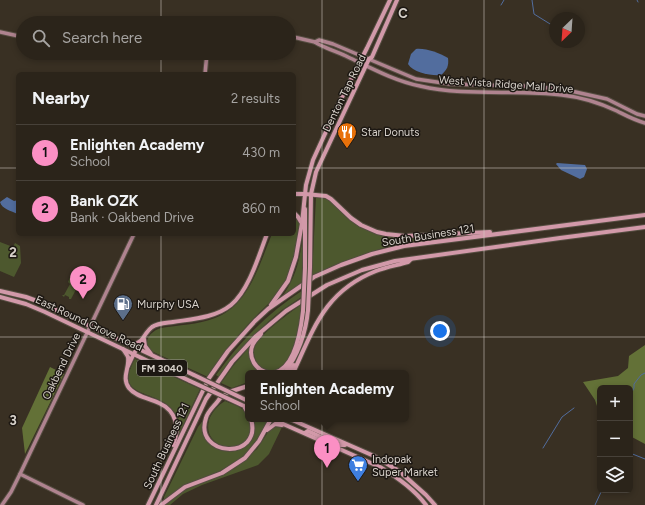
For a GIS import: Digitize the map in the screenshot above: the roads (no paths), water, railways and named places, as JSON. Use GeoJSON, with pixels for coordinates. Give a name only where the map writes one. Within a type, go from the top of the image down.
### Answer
{"type":"FeatureCollection","features":[{"type":"Feature","properties":{"kind":"main road","name":"Denton Tap Road"},"geometry":{"type":"LineString","coordinates":[[304,204],[306,187],[313,160],[333,115],[390,0]]}},
{"type":"Feature","properties":{"kind":"main road","name":"Denton Tap Road"},"geometry":{"type":"LineString","coordinates":[[307,267],[311,194],[319,164],[366,65],[372,57],[397,0]]}},
{"type":"Feature","properties":{"kind":"main road"},"geometry":{"type":"LineString","coordinates":[[0,32],[16,35]]}},
{"type":"Feature","properties":{"kind":"main road"},"geometry":{"type":"LineString","coordinates":[[296,38],[315,42]]}},
{"type":"Feature","properties":{"kind":"main road","name":"West Vista Ridge Mall Drive"},"geometry":{"type":"LineString","coordinates":[[315,42],[319,40],[333,44],[416,79],[450,84],[523,86],[562,89],[606,99],[637,114],[645,116]]}},
{"type":"Feature","properties":{"kind":"main road","name":"West Vista Ridge Mall Drive"},"geometry":{"type":"LineString","coordinates":[[315,42],[318,45],[334,50],[396,79],[409,83],[446,91],[562,95],[588,100],[617,111],[636,121],[645,123]]}},
{"type":"Feature","properties":{"kind":"main road"},"geometry":{"type":"LineString","coordinates":[[204,72],[206,60]]}},
{"type":"Feature","properties":{"kind":"main road"},"geometry":{"type":"LineString","coordinates":[[446,91],[450,84]]}},
{"type":"Feature","properties":{"kind":"main road"},"geometry":{"type":"LineString","coordinates":[[333,115],[341,120]]}},
{"type":"Feature","properties":{"kind":"main road"},"geometry":{"type":"LineString","coordinates":[[313,183],[316,191],[321,195]]}},
{"type":"Feature","properties":{"kind":"main road"},"geometry":{"type":"LineString","coordinates":[[296,193],[306,187]]}},
{"type":"Feature","properties":{"kind":"main road"},"geometry":{"type":"LineString","coordinates":[[296,194],[321,195],[331,199],[343,211],[361,225],[377,232],[391,235],[405,236],[520,231]]}},
{"type":"Feature","properties":{"kind":"main road"},"geometry":{"type":"LineString","coordinates":[[268,309],[280,294],[293,270],[302,224],[304,204]]}},
{"type":"Feature","properties":{"kind":"main road"},"geometry":{"type":"LineString","coordinates":[[286,370],[295,356],[306,327],[307,267],[306,210],[304,204]]}},
{"type":"Feature","properties":{"kind":"main road"},"geometry":{"type":"LineString","coordinates":[[296,215],[302,224]]}},
{"type":"Feature","properties":{"kind":"main road","name":"South Business 121"},"geometry":{"type":"LineString","coordinates":[[148,505],[209,378],[228,351],[268,309],[314,277],[341,265],[380,251],[404,246],[645,215]]}},
{"type":"Feature","properties":{"kind":"main road","name":"South Business 121"},"geometry":{"type":"LineString","coordinates":[[156,505],[206,399],[223,374],[240,352],[262,330],[302,300],[346,276],[381,264],[411,258],[645,227]]}},
{"type":"Feature","properties":{"kind":"main road","name":"Oakbend Drive"},"geometry":{"type":"LineString","coordinates":[[2,505],[11,492],[20,474],[133,236]]}},
{"type":"Feature","properties":{"kind":"main road"},"geometry":{"type":"LineString","coordinates":[[158,499],[158,483],[177,436],[177,425],[172,414],[164,406],[136,394],[128,387],[125,375],[128,366],[150,329],[157,325],[209,316],[218,313],[231,305],[239,296],[246,284],[266,236]]}},
{"type":"Feature","properties":{"kind":"main road"},"geometry":{"type":"LineString","coordinates":[[294,370],[319,318],[334,298],[360,279],[376,271],[408,262],[411,258]]}},
{"type":"Feature","properties":{"kind":"main road","name":"East Round Grove Road"},"geometry":{"type":"LineString","coordinates":[[0,291],[34,300],[245,400]]}},
{"type":"Feature","properties":{"kind":"main road","name":"East Round Grove Road"},"geometry":{"type":"LineString","coordinates":[[0,297],[32,306],[245,407]]}},
{"type":"Feature","properties":{"kind":"main road"},"geometry":{"type":"LineString","coordinates":[[281,370],[283,369],[294,350],[306,310]]}},
{"type":"Feature","properties":{"kind":"main road"},"geometry":{"type":"LineString","coordinates":[[259,370],[252,358],[253,346],[262,334],[262,330]]}},
{"type":"Feature","properties":{"kind":"main road"},"geometry":{"type":"LineString","coordinates":[[126,344],[136,344],[145,336]]}},
{"type":"Feature","properties":{"kind":"main road"},"geometry":{"type":"LineString","coordinates":[[145,336],[145,346],[151,355],[156,358]]}},
{"type":"Feature","properties":{"kind":"main road"},"geometry":{"type":"LineString","coordinates":[[290,370],[308,341]]}},
{"type":"Feature","properties":{"kind":"main road"},"geometry":{"type":"LineString","coordinates":[[123,349],[128,357],[128,366]]}},
{"type":"Feature","properties":{"kind":"main road"},"geometry":{"type":"LineString","coordinates":[[195,424],[220,398],[229,392],[245,387]]}},
{"type":"Feature","properties":{"kind":"main road"},"geometry":{"type":"LineString","coordinates":[[220,398],[209,411],[204,427],[207,437],[216,446],[230,450],[244,445],[252,433],[252,422]]}},
{"type":"Feature","properties":{"kind":"main road"},"geometry":{"type":"LineString","coordinates":[[264,433],[270,422]]}},
{"type":"Feature","properties":{"kind":"main road"},"geometry":{"type":"LineString","coordinates":[[278,422],[380,467],[396,476],[421,498],[426,505]]}},
{"type":"Feature","properties":{"kind":"main road"},"geometry":{"type":"LineString","coordinates":[[298,422],[374,456],[399,471],[435,505]]}},
{"type":"Feature","properties":{"kind":"main road"},"geometry":{"type":"LineString","coordinates":[[161,505],[185,486],[230,469],[249,453],[271,426],[275,424],[289,427]]}},
{"type":"Feature","properties":{"kind":"main road"},"geometry":{"type":"LineString","coordinates":[[304,433],[308,431],[338,445],[350,446]]}},
{"type":"Feature","properties":{"kind":"main road"},"geometry":{"type":"LineString","coordinates":[[20,474],[83,505]]}},
{"type":"Feature","properties":{"kind":"water"},"geometry":{"type":"Polygon","coordinates":[[[416,49],[432,51],[448,58],[448,66],[446,70],[441,75],[437,75],[414,70],[408,64],[411,54],[416,49]]]}},
{"type":"Feature","properties":{"kind":"water"},"geometry":{"type":"Polygon","coordinates":[[[556,164],[585,165],[587,169],[584,177],[580,179],[561,170],[556,164]]]}},
{"type":"Feature","properties":{"kind":"water"},"geometry":{"type":"Polygon","coordinates":[[[7,197],[16,200],[16,213],[7,210],[0,202],[7,197]]]}},
{"type":"Feature","properties":{"kind":"waterway"},"geometry":{"type":"LineString","coordinates":[[501,5],[504,0]]}},
{"type":"Feature","properties":{"kind":"waterway"},"geometry":{"type":"LineString","coordinates":[[532,0],[534,14],[549,23]]}},
{"type":"Feature","properties":{"kind":"waterway"},"geometry":{"type":"LineString","coordinates":[[633,390],[634,384],[641,375],[645,373]]}},
{"type":"Feature","properties":{"kind":"waterway"},"geometry":{"type":"LineString","coordinates":[[543,448],[562,417],[574,408]]}},
{"type":"Feature","properties":{"kind":"waterway"},"geometry":{"type":"LineString","coordinates":[[633,454],[645,459]]}},
{"type":"Feature","properties":{"kind":"waterway"},"geometry":{"type":"LineString","coordinates":[[595,505],[601,493]]}},
{"type":"Feature","properties":{"kind":"place","name":"Star Donuts"},"geometry":{"type":"Point","coordinates":[347,149]}},
{"type":"Feature","properties":{"kind":"place","name":"Bank OZK"},"geometry":{"type":"Point","coordinates":[83,299]}},
{"type":"Feature","properties":{"kind":"place","name":"Murphy USA"},"geometry":{"type":"Point","coordinates":[123,321]}},
{"type":"Feature","properties":{"kind":"place","name":"Enlighten Academy"},"geometry":{"type":"Point","coordinates":[327,468]}},
{"type":"Feature","properties":{"kind":"place","name":"Indopak Super Market"},"geometry":{"type":"Point","coordinates":[358,482]}}]}
